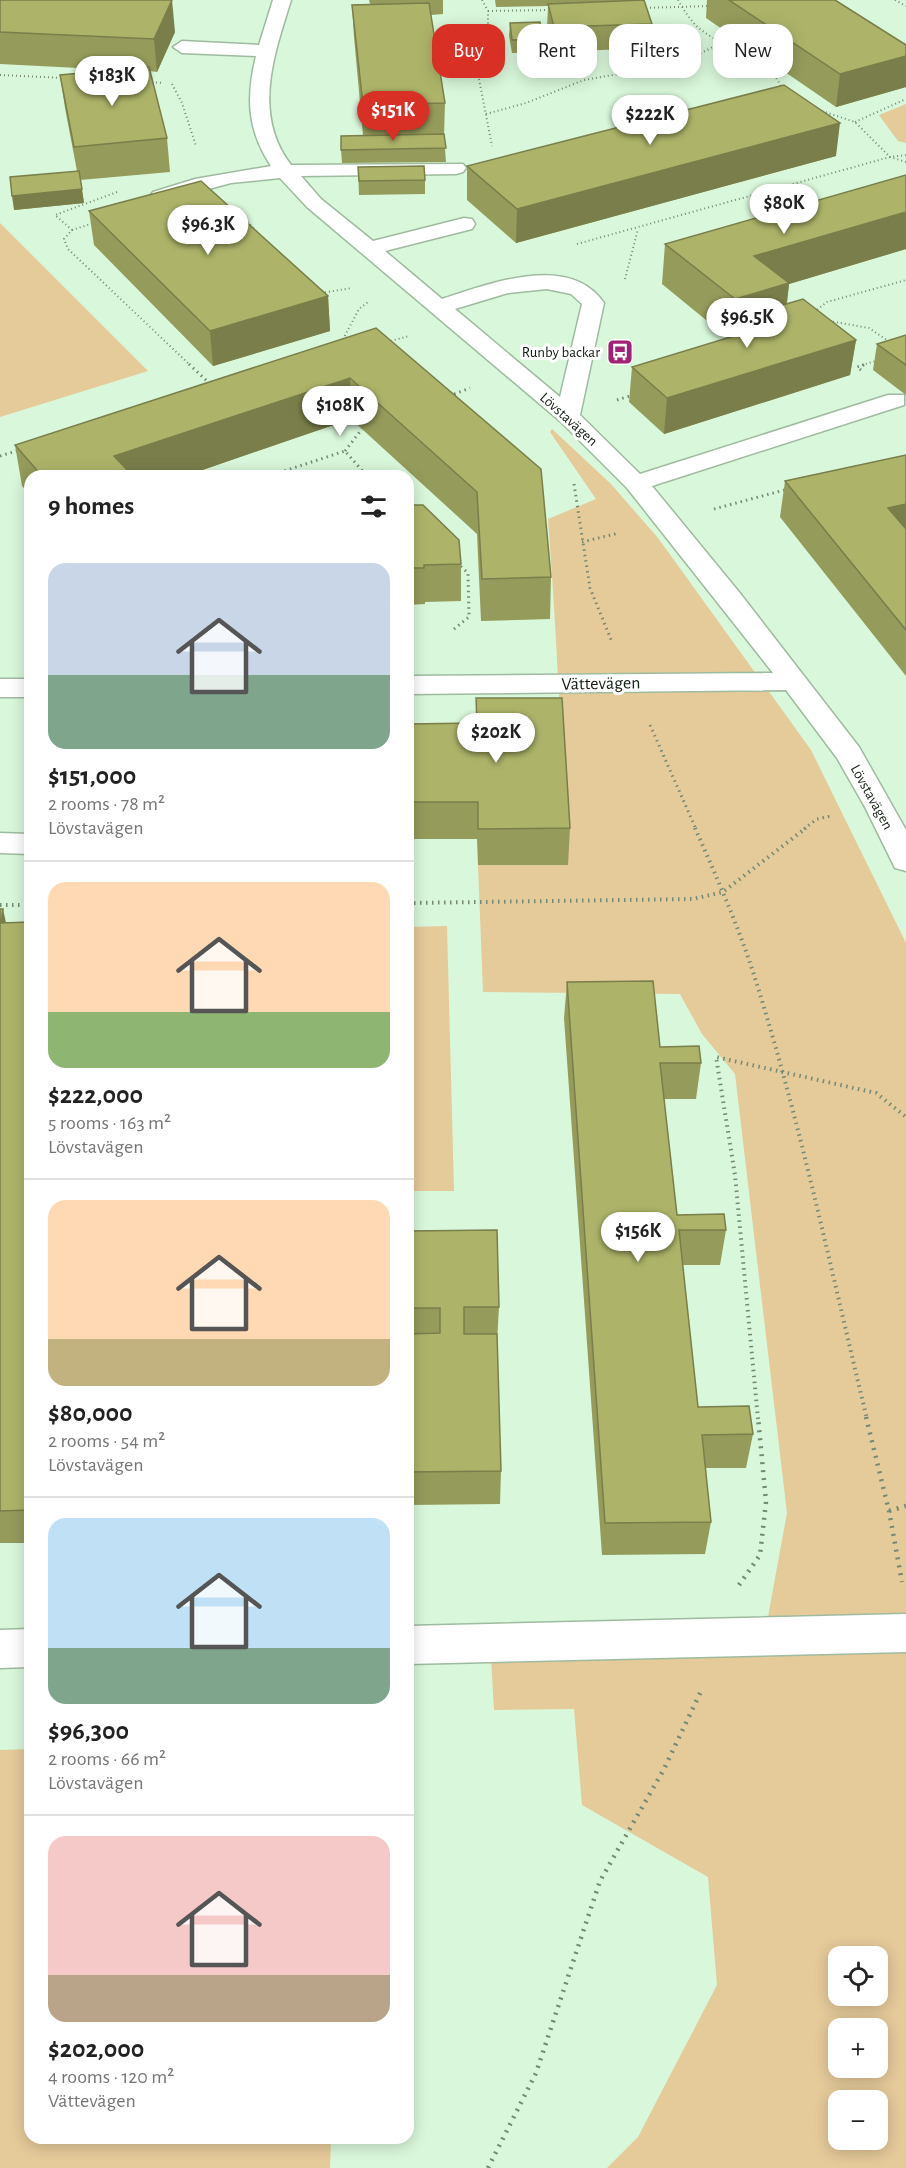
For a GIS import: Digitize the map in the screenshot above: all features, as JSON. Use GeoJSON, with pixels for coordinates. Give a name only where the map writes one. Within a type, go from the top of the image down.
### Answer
{"type":"FeatureCollection","features":[{"type":"Feature","properties":{"kind":"street","name":"Lövstavägen"},"geometry":{"type":"LineString","coordinates":[[282,0],[266,51],[258,96],[264,138],[285,172],[314,203],[436,308],[568,416],[636,483],[669,521],[795,681],[849,754],[880,807],[906,861]]}},
{"type":"Feature","properties":{"kind":"street"},"geometry":{"type":"LineString","coordinates":[[182,47],[266,51]]}},
{"type":"Feature","properties":{"kind":"street"},"geometry":{"type":"LineString","coordinates":[[138,208],[152,199],[186,186],[226,179],[285,172],[456,168]]}},
{"type":"Feature","properties":{"kind":"street"},"geometry":{"type":"LineString","coordinates":[[369,249],[464,224]]}},
{"type":"Feature","properties":{"kind":"street"},"geometry":{"type":"LineString","coordinates":[[436,308],[501,287],[554,283],[579,289],[593,303],[568,416]]}},
{"type":"Feature","properties":{"kind":"street"},"geometry":{"type":"LineString","coordinates":[[636,483],[896,400]]}},
{"type":"Feature","properties":{"kind":"street","name":"Vättevägen"},"geometry":{"type":"LineString","coordinates":[[414,685],[795,681]]}},
{"type":"Feature","properties":{"kind":"street"},"geometry":{"type":"LineString","coordinates":[[0,688],[24,688]]}},
{"type":"Feature","properties":{"kind":"street"},"geometry":{"type":"LineString","coordinates":[[0,843],[24,844]]}},
{"type":"Feature","properties":{"kind":"street"},"geometry":{"type":"LineString","coordinates":[[414,1645],[906,1633]]}},
{"type":"Feature","properties":{"kind":"street"},"geometry":{"type":"LineString","coordinates":[[0,1648],[24,1648]]}},
{"type":"Feature","properties":{"kind":"path"},"geometry":{"type":"LineString","coordinates":[[678,0],[682,8],[704,32],[713,36]]}},
{"type":"Feature","properties":{"kind":"path"},"geometry":{"type":"LineString","coordinates":[[896,0],[906,6]]}},
{"type":"Feature","properties":{"kind":"path"},"geometry":{"type":"LineString","coordinates":[[636,9],[710,6]]}},
{"type":"Feature","properties":{"kind":"path"},"geometry":{"type":"LineString","coordinates":[[488,11],[556,10]]}},
{"type":"Feature","properties":{"kind":"path"},"geometry":{"type":"LineString","coordinates":[[486,114],[526,103],[584,80],[681,63],[713,47]]}},
{"type":"Feature","properties":{"kind":"path"},"geometry":{"type":"LineString","coordinates":[[0,75],[69,78]]}},
{"type":"Feature","properties":{"kind":"path"},"geometry":{"type":"LineString","coordinates":[[778,78],[783,87],[780,92]]}},
{"type":"Feature","properties":{"kind":"path"},"geometry":{"type":"LineString","coordinates":[[137,81],[172,83],[182,103],[198,151],[209,163],[220,169],[226,179],[229,203],[263,238]]}},
{"type":"Feature","properties":{"kind":"path"},"geometry":{"type":"LineString","coordinates":[[855,122],[906,99]]}},
{"type":"Feature","properties":{"kind":"path"},"geometry":{"type":"LineString","coordinates":[[822,111],[855,122],[890,157],[906,162]]}},
{"type":"Feature","properties":{"kind":"path"},"geometry":{"type":"LineString","coordinates":[[570,246],[890,157],[906,155]]}},
{"type":"Feature","properties":{"kind":"path"},"geometry":{"type":"LineString","coordinates":[[72,230],[55,215],[120,191]]}},
{"type":"Feature","properties":{"kind":"path"},"geometry":{"type":"LineString","coordinates":[[138,208],[72,230],[64,239],[68,249],[212,386]]}},
{"type":"Feature","properties":{"kind":"path"},"geometry":{"type":"LineString","coordinates":[[319,294],[357,287],[348,279]]}},
{"type":"Feature","properties":{"kind":"path"},"geometry":{"type":"LineString","coordinates":[[813,313],[827,302],[906,280]]}},
{"type":"Feature","properties":{"kind":"path"},"geometry":{"type":"LineString","coordinates":[[338,349],[359,309],[372,298],[412,287]]}},
{"type":"Feature","properties":{"kind":"path"},"geometry":{"type":"LineString","coordinates":[[826,321],[869,328],[896,346]]}},
{"type":"Feature","properties":{"kind":"path"},"geometry":{"type":"LineString","coordinates":[[385,343],[416,334]]}},
{"type":"Feature","properties":{"kind":"path"},"geometry":{"type":"LineString","coordinates":[[886,358],[857,367],[896,400]]}},
{"type":"Feature","properties":{"kind":"path"},"geometry":{"type":"LineString","coordinates":[[439,399],[479,386]]}},
{"type":"Feature","properties":{"kind":"path"},"geometry":{"type":"LineString","coordinates":[[612,401],[644,392]]}},
{"type":"Feature","properties":{"kind":"path"},"geometry":{"type":"LineString","coordinates":[[287,470],[345,451],[362,429]]}},
{"type":"Feature","properties":{"kind":"path"},"geometry":{"type":"LineString","coordinates":[[0,456],[22,450]]}},
{"type":"Feature","properties":{"kind":"path"},"geometry":{"type":"LineString","coordinates":[[345,451],[362,470]]}},
{"type":"Feature","properties":{"kind":"path"},"geometry":{"type":"LineString","coordinates":[[567,474],[574,483],[590,588],[723,892],[753,973],[783,1074],[890,1511],[902,1585]]}},
{"type":"Feature","properties":{"kind":"path"},"geometry":{"type":"LineString","coordinates":[[582,542],[791,489]]}},
{"type":"Feature","properties":{"kind":"path"},"geometry":{"type":"LineString","coordinates":[[453,559],[468,573],[469,617],[454,629]]}},
{"type":"Feature","properties":{"kind":"path"},"geometry":{"type":"LineString","coordinates":[[414,903],[693,899],[723,892],[817,819],[880,807]]}},
{"type":"Feature","properties":{"kind":"path"},"geometry":{"type":"LineString","coordinates":[[0,905],[24,905]]}},
{"type":"Feature","properties":{"kind":"path"},"geometry":{"type":"LineString","coordinates":[[783,1074],[876,1093],[906,1117]]}},
{"type":"Feature","properties":{"kind":"path"},"geometry":{"type":"LineString","coordinates":[[890,1511],[906,1506]]}},
{"type":"Feature","properties":{"kind":"shaded area"},"geometry":{"type":"Polygon","coordinates":[[[906,104],[906,143],[898,141],[879,115],[906,104]]]}},
{"type":"Feature","properties":{"kind":"shaded area"},"geometry":{"type":"Polygon","coordinates":[[[0,223],[148,371],[0,417],[0,223]]]}},
{"type":"Feature","properties":{"kind":"shaded area"},"geometry":{"type":"Polygon","coordinates":[[[552,429],[611,484],[658,538],[811,750],[906,943],[906,2168],[607,2168],[638,2137],[717,1985],[708,1877],[582,1805],[574,1709],[494,1710],[491,1658],[761,1655],[787,1513],[735,1074],[702,1034],[680,994],[483,992],[478,865],[568,864],[548,519],[596,499],[550,432],[552,429]]]}},
{"type":"Feature","properties":{"kind":"shaded area"},"geometry":{"type":"Polygon","coordinates":[[[447,926],[454,1191],[414,1191],[414,927],[447,926]]]}},
{"type":"Feature","properties":{"kind":"shaded area"},"geometry":{"type":"Polygon","coordinates":[[[24,1749],[24,2144],[331,2144],[330,2168],[0,2168],[0,1750],[24,1749]]]}},
{"type":"Feature","properties":{"kind":"building"},"geometry":{"type":"Polygon","coordinates":[[[0,0],[172,0],[154,39],[0,32],[0,0]]]}},
{"type":"Feature","properties":{"kind":"building"},"geometry":{"type":"Polygon","coordinates":[[[644,0],[652,24],[553,24],[548,4],[644,0]]]}},
{"type":"Feature","properties":{"kind":"building"},"geometry":{"type":"Polygon","coordinates":[[[729,0],[835,0],[906,45],[906,56],[840,74],[793,43],[793,24],[765,24],[729,0]]]}},
{"type":"Feature","properties":{"kind":"building"},"geometry":{"type":"Polygon","coordinates":[[[429,3],[432,24],[432,78],[441,78],[445,103],[363,105],[352,5],[429,3]]]}},
{"type":"Feature","properties":{"kind":"building"},"geometry":{"type":"Polygon","coordinates":[[[540,22],[540,24],[517,24],[517,40],[512,40],[510,23],[540,22]]]}},
{"type":"Feature","properties":{"kind":"building"},"geometry":{"type":"Polygon","coordinates":[[[149,67],[167,138],[74,147],[60,75],[149,67]]]}},
{"type":"Feature","properties":{"kind":"building"},"geometry":{"type":"Polygon","coordinates":[[[784,85],[840,123],[517,209],[467,166],[784,85]]]}},
{"type":"Feature","properties":{"kind":"building"},"geometry":{"type":"Polygon","coordinates":[[[444,134],[446,148],[341,150],[341,136],[444,134]]]}},
{"type":"Feature","properties":{"kind":"building"},"geometry":{"type":"Polygon","coordinates":[[[424,166],[425,180],[359,181],[358,167],[424,166]]]}},
{"type":"Feature","properties":{"kind":"building"},"geometry":{"type":"Polygon","coordinates":[[[79,171],[82,189],[12,196],[10,177],[79,171]]]}},
{"type":"Feature","properties":{"kind":"building"},"geometry":{"type":"Polygon","coordinates":[[[906,175],[906,212],[754,256],[789,283],[735,299],[665,244],[906,175]]]}},
{"type":"Feature","properties":{"kind":"building"},"geometry":{"type":"Polygon","coordinates":[[[201,181],[328,296],[210,331],[89,211],[201,181]]]}},
{"type":"Feature","properties":{"kind":"building"},"geometry":{"type":"Polygon","coordinates":[[[803,299],[856,340],[667,398],[632,367],[747,332],[732,320],[803,299]]]}},
{"type":"Feature","properties":{"kind":"building"},"geometry":{"type":"Polygon","coordinates":[[[376,328],[541,469],[551,577],[482,579],[477,492],[350,378],[114,456],[127,470],[37,470],[15,445],[376,328]]]}},
{"type":"Feature","properties":{"kind":"building"},"geometry":{"type":"Polygon","coordinates":[[[906,335],[906,365],[877,344],[906,335]]]}},
{"type":"Feature","properties":{"kind":"building"},"geometry":{"type":"Polygon","coordinates":[[[906,455],[906,504],[888,508],[906,529],[906,630],[785,481],[906,455]]]}},
{"type":"Feature","properties":{"kind":"building"},"geometry":{"type":"Polygon","coordinates":[[[414,505],[423,505],[459,540],[461,564],[424,565],[424,568],[414,568],[414,505]]]}},
{"type":"Feature","properties":{"kind":"building"},"geometry":{"type":"Polygon","coordinates":[[[476,698],[562,698],[570,828],[478,829],[478,802],[414,802],[414,724],[477,723],[476,698]]]}},
{"type":"Feature","properties":{"kind":"building"},"geometry":{"type":"Polygon","coordinates":[[[0,909],[3,909],[1,923],[24,922],[24,1510],[0,1511],[0,909]]]}},
{"type":"Feature","properties":{"kind":"building"},"geometry":{"type":"Polygon","coordinates":[[[653,981],[660,1047],[699,1046],[701,1063],[660,1063],[677,1215],[724,1214],[726,1230],[679,1230],[698,1407],[749,1406],[753,1434],[702,1435],[711,1522],[605,1523],[567,982],[653,981]]]}},
{"type":"Feature","properties":{"kind":"building"},"geometry":{"type":"Polygon","coordinates":[[[497,1230],[499,1307],[464,1307],[464,1334],[497,1334],[501,1471],[414,1472],[414,1334],[440,1333],[440,1308],[414,1308],[414,1231],[497,1230]]]}},
{"type":"Feature","properties":{"kind":"place","name":"Runby backar"},"geometry":{"type":"Point","coordinates":[620,352]}}]}
